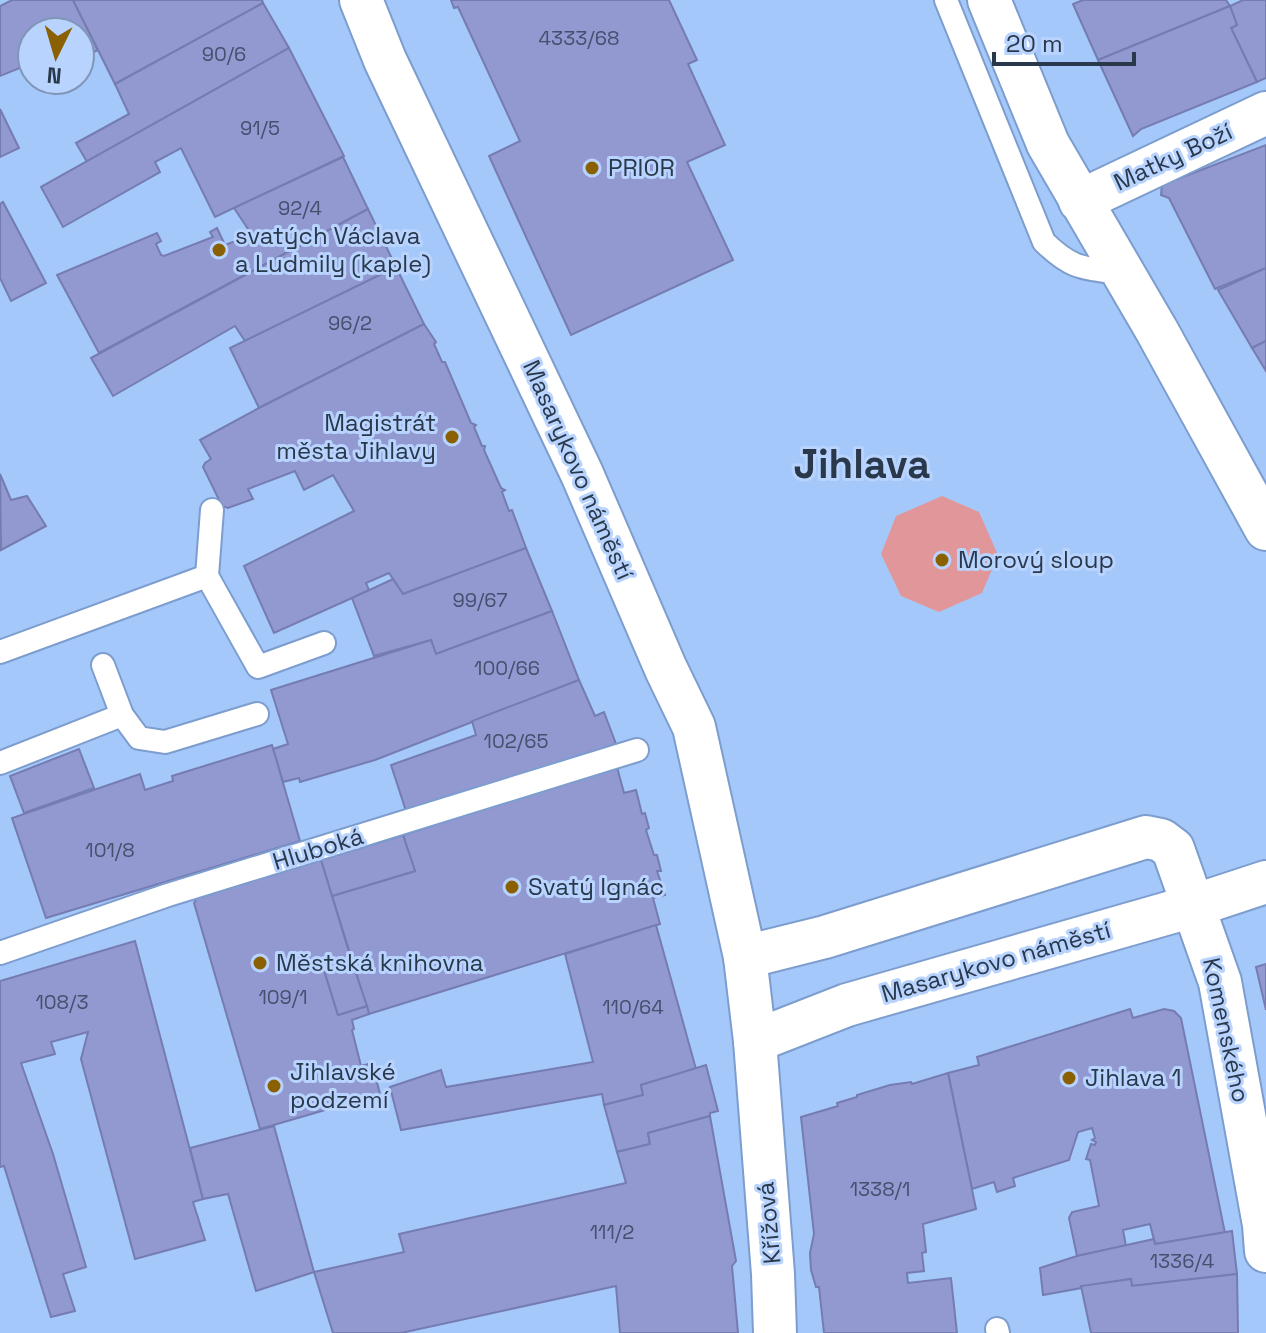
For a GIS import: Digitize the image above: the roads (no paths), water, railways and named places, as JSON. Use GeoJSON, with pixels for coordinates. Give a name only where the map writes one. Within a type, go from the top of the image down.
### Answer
{"type":"FeatureCollection","features":[{"type":"Feature","properties":{"kind":"street","name":"Masarykovo náměstí"},"geometry":{"type":"LineString","coordinates":[[361,0],[385,60],[582,474],[694,727],[745,957],[760,1114]]}},
{"type":"Feature","properties":{"kind":"street"},"geometry":{"type":"LineString","coordinates":[[989,0],[1048,144],[1157,331],[1266,529]]}},
{"type":"Feature","properties":{"kind":"street","name":"Matky Boží"},"geometry":{"type":"LineString","coordinates":[[1080,201],[1266,113]]}},
{"type":"Feature","properties":{"kind":"street"},"geometry":{"type":"LineString","coordinates":[[745,957],[825,937],[1146,837],[1161,840],[1173,849],[1193,906]]}},
{"type":"Feature","properties":{"kind":"street","name":"Masarykovo náměstí"},"geometry":{"type":"LineString","coordinates":[[755,1041],[847,1005],[1193,906],[1266,882]]}},
{"type":"Feature","properties":{"kind":"street","name":"Komenského"},"geometry":{"type":"LineString","coordinates":[[1193,906],[1220,982],[1264,1225],[1266,1251]]}},
{"type":"Feature","properties":{"kind":"street","name":"Křížová"},"geometry":{"type":"LineString","coordinates":[[760,1114],[775,1333]]}},
{"type":"Feature","properties":{"kind":"lane"},"geometry":{"type":"LineString","coordinates":[[946,0],[1044,242],[1062,260],[1076,267],[1122,273]]}},
{"type":"Feature","properties":{"kind":"lane"},"geometry":{"type":"LineString","coordinates":[[212,510],[207,576],[258,667],[324,643]]}},
{"type":"Feature","properties":{"kind":"lane"},"geometry":{"type":"LineString","coordinates":[[0,652],[207,576]]}},
{"type":"Feature","properties":{"kind":"lane"},"geometry":{"type":"LineString","coordinates":[[103,665],[122,715],[139,738],[165,742],[257,714]]}},
{"type":"Feature","properties":{"kind":"lane"},"geometry":{"type":"LineString","coordinates":[[0,763],[122,715]]}},
{"type":"Feature","properties":{"kind":"lane","name":"Hluboká"},"geometry":{"type":"LineString","coordinates":[[0,953],[168,895],[637,750]]}},
{"type":"Feature","properties":{"kind":"place","name":"PRIOR"},"geometry":{"type":"Point","coordinates":[592,168]}},
{"type":"Feature","properties":{"kind":"place","name":"svatých Václava a Ludmily (kaple)"},"geometry":{"type":"Point","coordinates":[219,250]}},
{"type":"Feature","properties":{"kind":"place","name":"Magistrát města Jihlavy"},"geometry":{"type":"Point","coordinates":[452,437]}},
{"type":"Feature","properties":{"kind":"place","name":"Morový sloup"},"geometry":{"type":"Point","coordinates":[942,560]}},
{"type":"Feature","properties":{"kind":"place","name":"Svatý Ignác"},"geometry":{"type":"Point","coordinates":[512,887]}},
{"type":"Feature","properties":{"kind":"place","name":"Městská knihovna"},"geometry":{"type":"Point","coordinates":[260,963]}},
{"type":"Feature","properties":{"kind":"place","name":"Jihlava 1"},"geometry":{"type":"Point","coordinates":[1069,1078]}},
{"type":"Feature","properties":{"kind":"place","name":"Jihlavské podzemí"},"geometry":{"type":"Point","coordinates":[274,1086]}},
{"type":"Feature","properties":{"kind":"district","name":"Jihlava"},"geometry":{"type":"Point","coordinates":[862,464]}}]}
